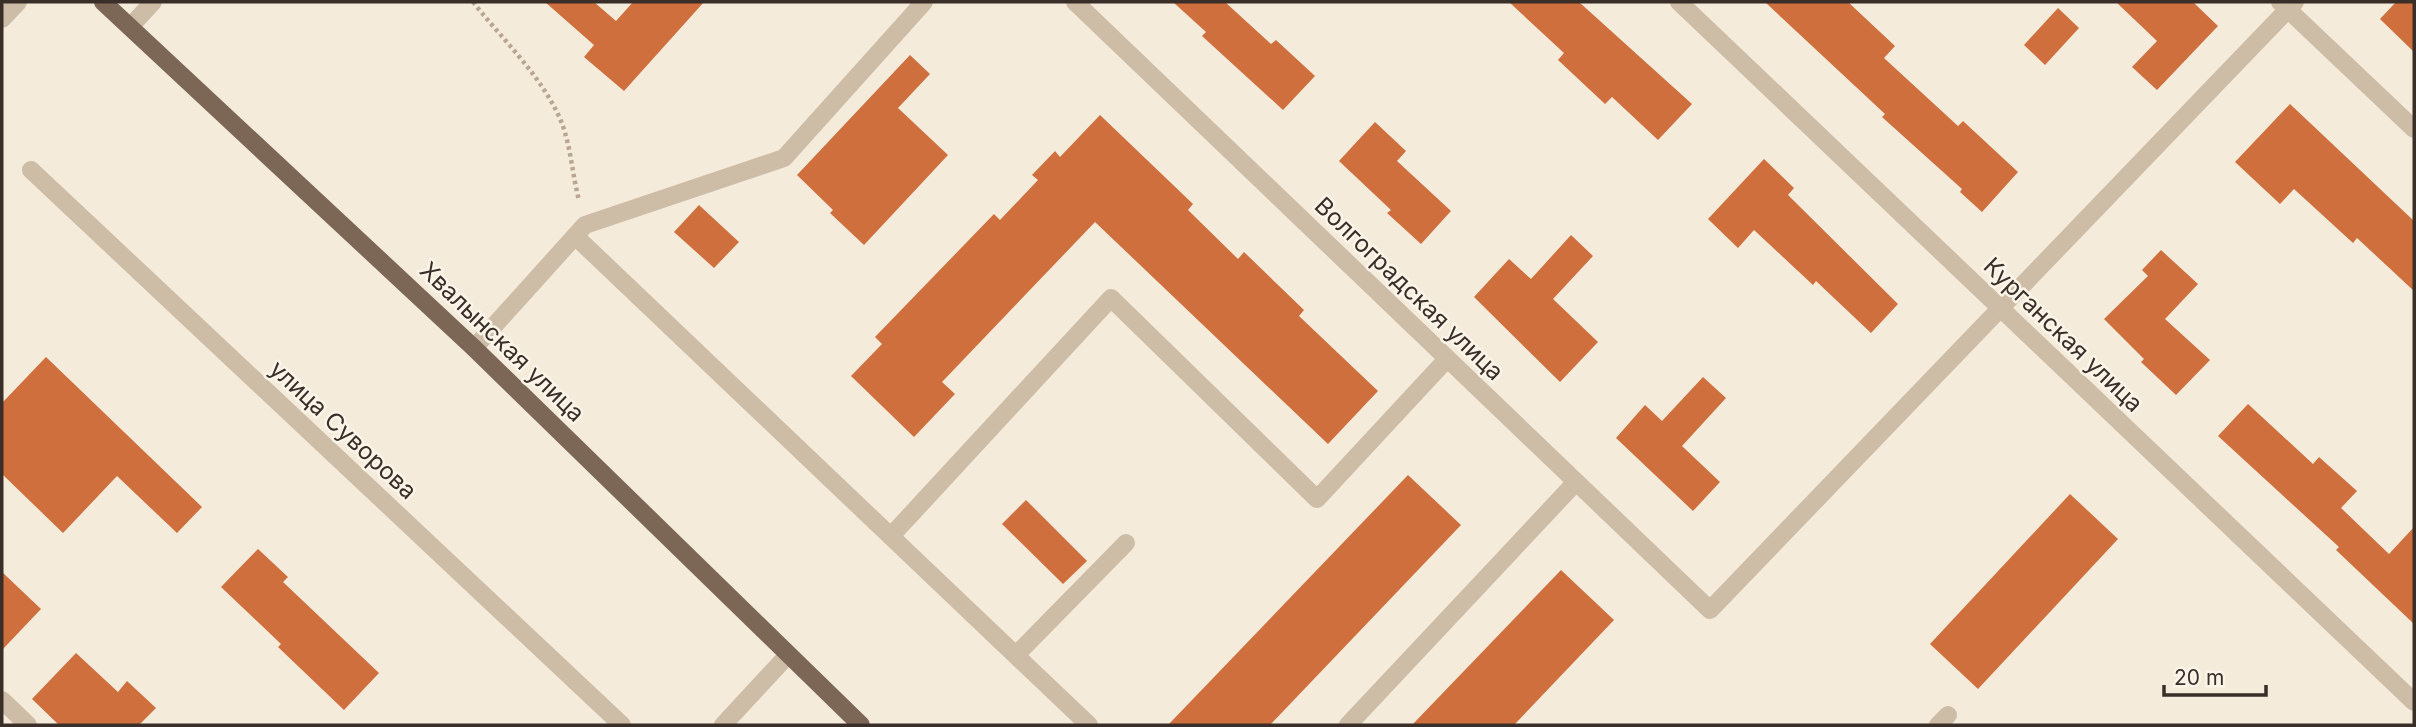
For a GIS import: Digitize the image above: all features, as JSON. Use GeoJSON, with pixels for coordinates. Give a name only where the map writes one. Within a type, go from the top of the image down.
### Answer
{"type":"FeatureCollection","features":[{"type":"Feature","properties":{"kind":"main road","name":"Хвалынская улица"},"geometry":{"type":"LineString","coordinates":[[103,2],[474,348],[787,656],[861,725]]}},
{"type":"Feature","properties":{"kind":"street"},"geometry":{"type":"LineString","coordinates":[[2,19],[18,2]]}},
{"type":"Feature","properties":{"kind":"street"},"geometry":{"type":"LineString","coordinates":[[130,27],[153,2]]}},
{"type":"Feature","properties":{"kind":"street"},"geometry":{"type":"LineString","coordinates":[[474,348],[580,231],[785,158],[924,2]]}},
{"type":"Feature","properties":{"kind":"street","name":"Волгоградская улица"},"geometry":{"type":"LineString","coordinates":[[1075,2],[1710,610],[2000,309]]}},
{"type":"Feature","properties":{"kind":"street","name":"Курганская улица"},"geometry":{"type":"LineString","coordinates":[[1679,2],[2414,702]]}},
{"type":"Feature","properties":{"kind":"street"},"geometry":{"type":"LineString","coordinates":[[2000,309],[2288,4],[2414,130]]}},
{"type":"Feature","properties":{"kind":"street","name":"улица Суворова"},"geometry":{"type":"LineString","coordinates":[[31,170],[622,725]]}},
{"type":"Feature","properties":{"kind":"street"},"geometry":{"type":"LineString","coordinates":[[580,231],[891,536],[1089,725]]}},
{"type":"Feature","properties":{"kind":"street"},"geometry":{"type":"LineString","coordinates":[[891,536],[1111,298],[1317,499],[1447,359]]}},
{"type":"Feature","properties":{"kind":"street"},"geometry":{"type":"LineString","coordinates":[[1348,725],[1576,482]]}},
{"type":"Feature","properties":{"kind":"street"},"geometry":{"type":"LineString","coordinates":[[1016,655],[1126,543]]}},
{"type":"Feature","properties":{"kind":"street"},"geometry":{"type":"LineString","coordinates":[[723,725],[787,656]]}},
{"type":"Feature","properties":{"kind":"street"},"geometry":{"type":"LineString","coordinates":[[2,700],[28,725]]}},
{"type":"Feature","properties":{"kind":"path"},"geometry":{"type":"LineString","coordinates":[[473,2],[524,62],[560,118],[571,152],[580,231]]}},
{"type":"Feature","properties":{"kind":"building"},"geometry":{"type":"Polygon","coordinates":[[[545,2],[594,2],[616,21],[633,2],[704,2],[624,91],[584,57],[594,45],[545,2]]]}},
{"type":"Feature","properties":{"kind":"building"},"geometry":{"type":"Polygon","coordinates":[[[1173,2],[1225,2],[1271,44],[1276,40],[1315,76],[1283,110],[1202,36],[1206,32],[1173,2]]]}},
{"type":"Feature","properties":{"kind":"building"},"geometry":{"type":"Polygon","coordinates":[[[1509,2],[1579,2],[1692,104],[1658,140],[1612,97],[1605,104],[1558,60],[1564,53],[1509,2]]]}},
{"type":"Feature","properties":{"kind":"building"},"geometry":{"type":"Polygon","coordinates":[[[1765,2],[1848,2],[1895,46],[1884,58],[1958,126],[1963,121],[2018,172],[1982,212],[1960,192],[1962,189],[1882,117],[1885,114],[1765,2]]]}},
{"type":"Feature","properties":{"kind":"building"},"geometry":{"type":"Polygon","coordinates":[[[2116,2],[2193,2],[2218,26],[2157,90],[2132,67],[2157,41],[2116,2]]]}},
{"type":"Feature","properties":{"kind":"building"},"geometry":{"type":"Polygon","coordinates":[[[2396,2],[2414,2],[2414,52],[2380,19],[2396,2]]]}},
{"type":"Feature","properties":{"kind":"building"},"geometry":{"type":"Polygon","coordinates":[[[2058,8],[2079,28],[2045,65],[2024,45],[2058,8]]]}},
{"type":"Feature","properties":{"kind":"building"},"geometry":{"type":"Polygon","coordinates":[[[910,55],[930,74],[898,108],[948,155],[864,245],[830,213],[833,210],[797,175],[910,55]]]}},
{"type":"Feature","properties":{"kind":"building"},"geometry":{"type":"Polygon","coordinates":[[[2290,104],[2414,221],[2414,291],[2357,238],[2353,243],[2294,189],[2280,204],[2235,162],[2290,104]]]}},
{"type":"Feature","properties":{"kind":"building"},"geometry":{"type":"Polygon","coordinates":[[[1100,115],[1193,204],[1188,210],[1238,259],[1244,252],[1304,310],[1299,316],[1378,391],[1328,444],[1095,222],[942,382],[955,394],[914,437],[851,376],[882,344],[875,337],[994,214],[1000,220],[1038,180],[1032,175],[1055,151],[1060,157],[1100,115]]]}},
{"type":"Feature","properties":{"kind":"building"},"geometry":{"type":"Polygon","coordinates":[[[1375,122],[1406,151],[1397,161],[1451,211],[1421,244],[1387,213],[1391,210],[1339,161],[1375,122]]]}},
{"type":"Feature","properties":{"kind":"building"},"geometry":{"type":"Polygon","coordinates":[[[1764,159],[1794,188],[1788,195],[1898,304],[1871,333],[1816,281],[1813,285],[1754,230],[1738,248],[1708,219],[1764,159]]]}},
{"type":"Feature","properties":{"kind":"building"},"geometry":{"type":"Polygon","coordinates":[[[699,205],[739,242],[714,268],[674,232],[699,205]]]}},
{"type":"Feature","properties":{"kind":"building"},"geometry":{"type":"Polygon","coordinates":[[[1571,235],[1593,256],[1553,299],[1598,342],[1560,382],[1474,297],[1509,259],[1531,279],[1571,235]]]}},
{"type":"Feature","properties":{"kind":"building"},"geometry":{"type":"Polygon","coordinates":[[[2161,250],[2198,284],[2165,319],[2210,360],[2176,395],[2141,362],[2144,359],[2104,319],[2148,276],[2142,270],[2161,250]]]}},
{"type":"Feature","properties":{"kind":"building"},"geometry":{"type":"Polygon","coordinates":[[[46,357],[202,507],[177,533],[117,476],[63,533],[2,474],[2,403],[46,357]]]}},
{"type":"Feature","properties":{"kind":"building"},"geometry":{"type":"Polygon","coordinates":[[[1703,377],[1726,398],[1682,446],[1720,482],[1693,511],[1616,438],[1645,405],[1662,421],[1703,377]]]}},
{"type":"Feature","properties":{"kind":"building"},"geometry":{"type":"Polygon","coordinates":[[[2248,404],[2313,464],[2319,457],[2357,491],[2341,508],[2389,554],[2414,527],[2414,624],[2336,550],[2339,547],[2218,436],[2248,404]]]}},
{"type":"Feature","properties":{"kind":"building"},"geometry":{"type":"Polygon","coordinates":[[[1408,475],[1461,525],[1270,725],[1168,725],[1408,475]]]}},
{"type":"Feature","properties":{"kind":"building"},"geometry":{"type":"Polygon","coordinates":[[[2070,494],[2118,539],[1978,689],[1930,644],[2070,494]]]}},
{"type":"Feature","properties":{"kind":"building"},"geometry":{"type":"Polygon","coordinates":[[[1026,500],[1087,561],[1063,584],[1002,524],[1026,500]]]}},
{"type":"Feature","properties":{"kind":"building"},"geometry":{"type":"Polygon","coordinates":[[[258,549],[288,577],[283,582],[379,673],[344,710],[278,647],[281,644],[221,587],[258,549]]]}},
{"type":"Feature","properties":{"kind":"building"},"geometry":{"type":"Polygon","coordinates":[[[1561,570],[1614,620],[1514,725],[1412,725],[1561,570]]]}},
{"type":"Feature","properties":{"kind":"building"},"geometry":{"type":"Polygon","coordinates":[[[2,572],[41,609],[2,650],[2,572]]]}},
{"type":"Feature","properties":{"kind":"building"},"geometry":{"type":"Polygon","coordinates":[[[76,653],[118,692],[127,681],[156,708],[139,725],[59,725],[32,699],[76,653]]]}}]}
